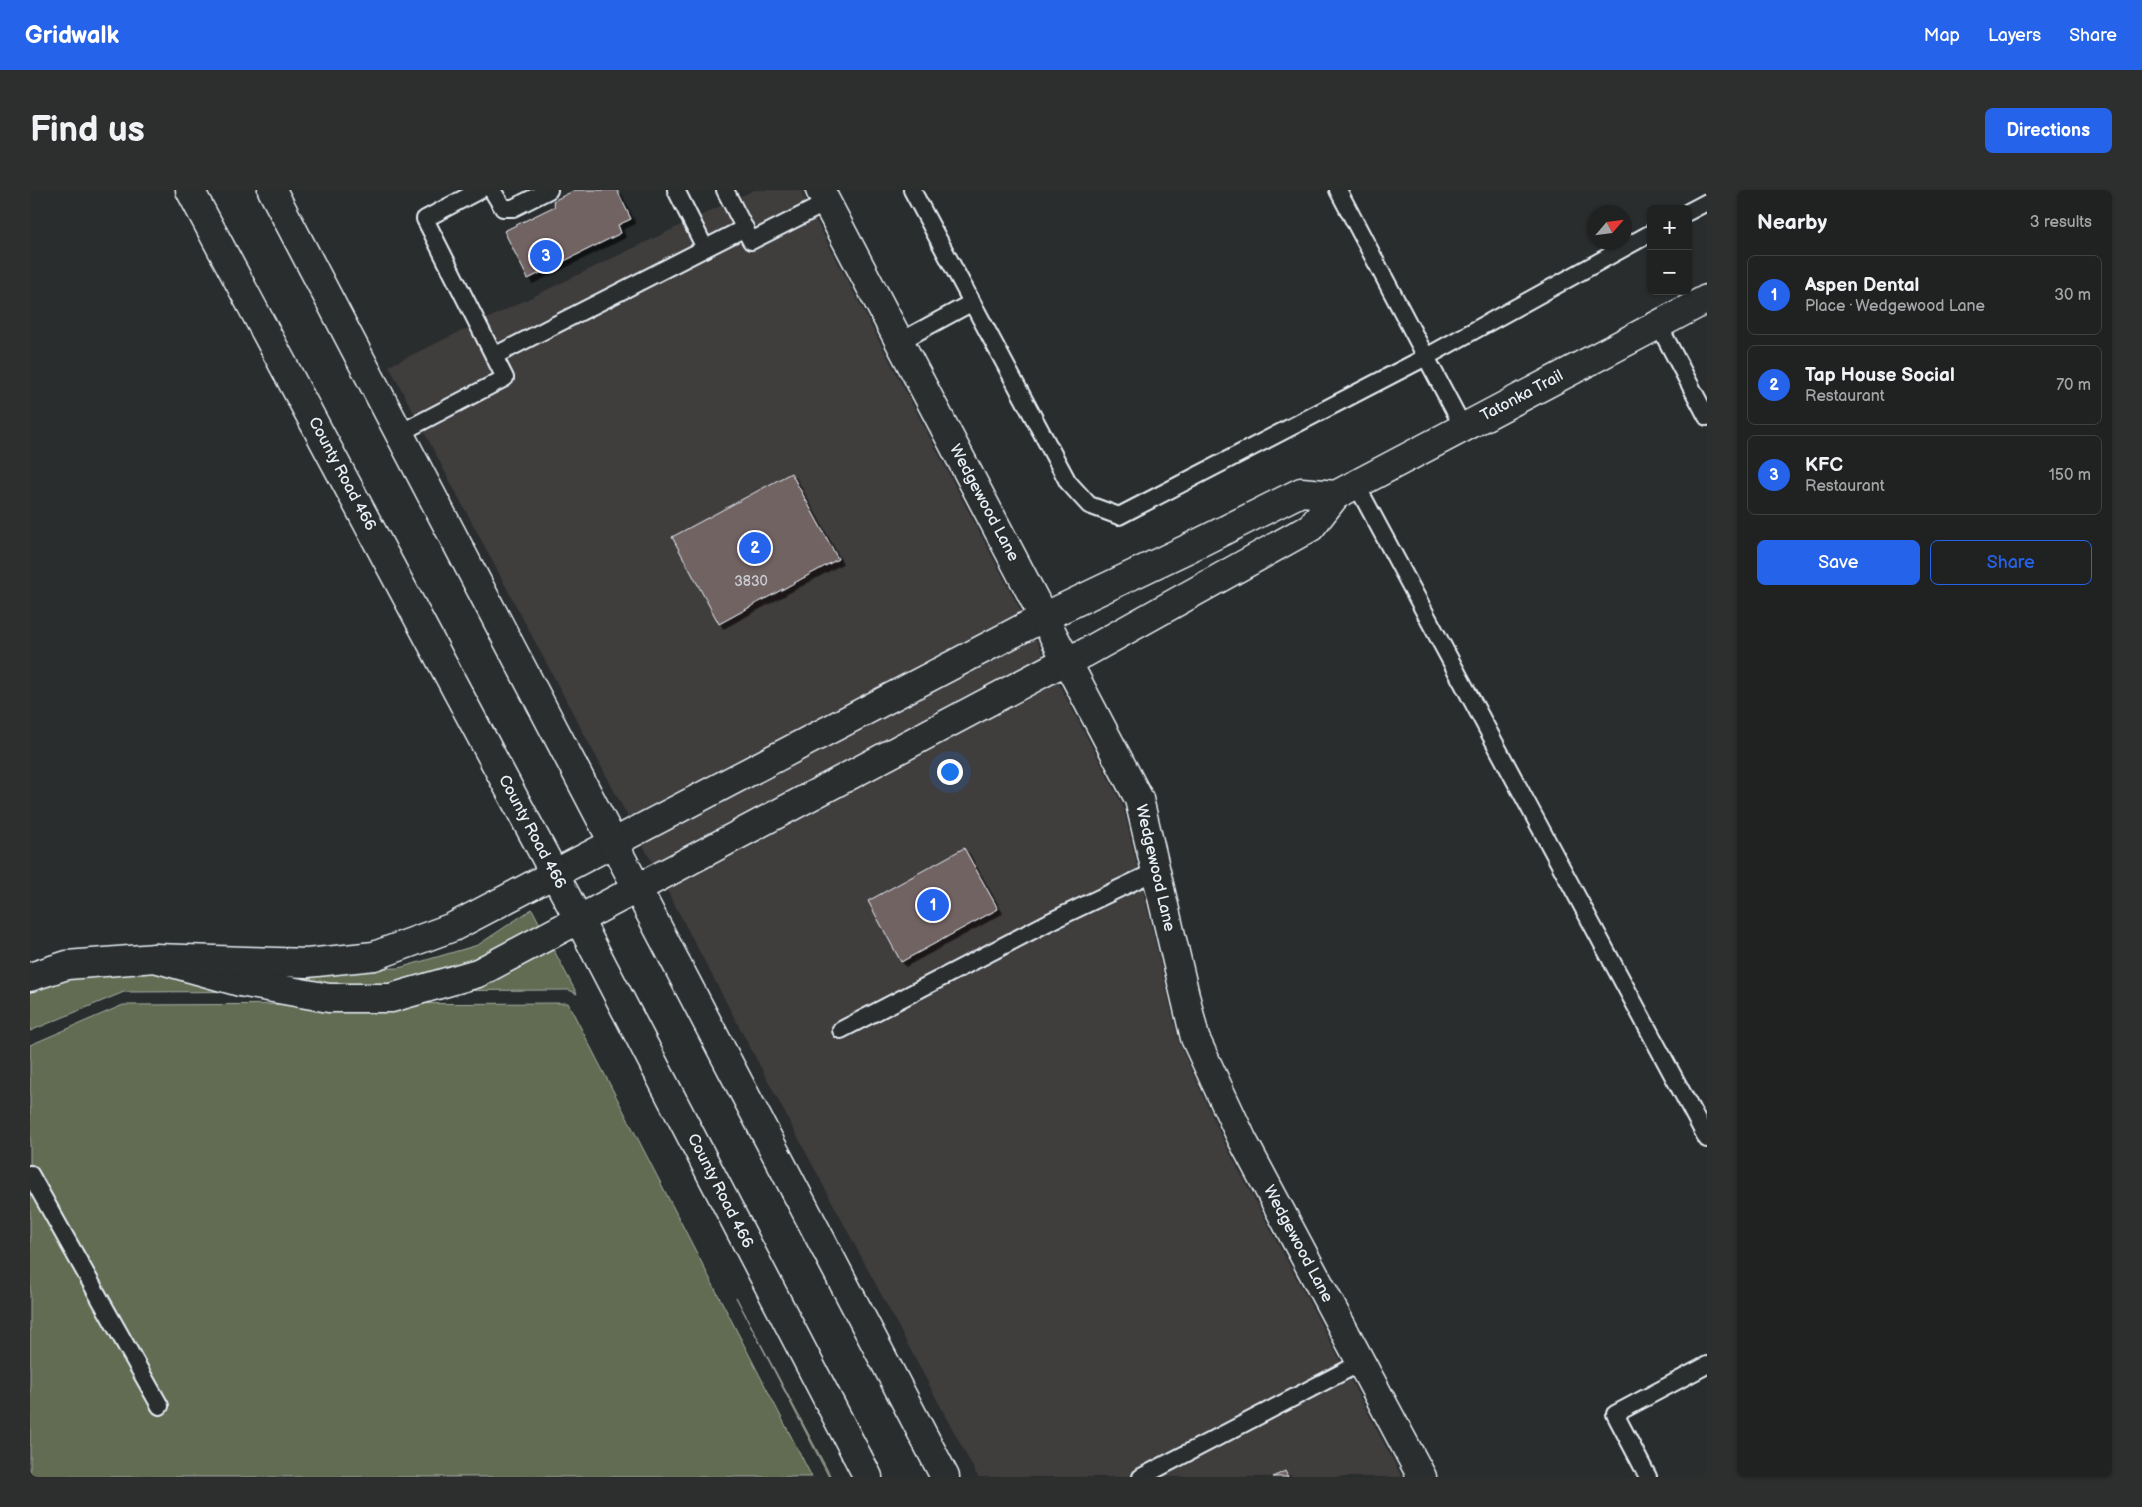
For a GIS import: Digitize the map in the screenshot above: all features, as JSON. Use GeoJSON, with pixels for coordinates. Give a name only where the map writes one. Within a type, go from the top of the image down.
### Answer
{"type":"FeatureCollection","features":[{"type":"Feature","properties":{"kind":"street","name":"County Road 466"},"geometry":{"type":"LineString","coordinates":[[190,190],[579,920],[868,1477]]}},
{"type":"Feature","properties":{"kind":"street"},"geometry":{"type":"LineString","coordinates":[[272,190],[945,1477]]}},
{"type":"Feature","properties":{"kind":"street","name":"Wedgewood Lane"},"geometry":{"type":"LineString","coordinates":[[823,196],[1139,800],[1196,1038],[1242,1139],[1422,1477]]}},
{"type":"Feature","properties":{"kind":"street","name":"Tatonka Trail"},"geometry":{"type":"LineString","coordinates":[[1346,490],[1707,299]]}},
{"type":"Feature","properties":{"kind":"street"},"geometry":{"type":"LineString","coordinates":[[155,958],[240,982],[329,998],[391,998],[478,973],[1102,643],[1311,527],[1346,490]]}},
{"type":"Feature","properties":{"kind":"street"},"geometry":{"type":"LineString","coordinates":[[30,978],[67,965],[155,958],[306,963],[374,956],[454,928],[1044,617],[1301,492],[1346,490]]}},
{"type":"Feature","properties":{"kind":"lane"},"geometry":{"type":"LineString","coordinates":[[400,433],[505,378],[425,218],[480,190]]}},
{"type":"Feature","properties":{"kind":"lane"},"geometry":{"type":"LineString","coordinates":[[492,190],[503,208],[513,208],[549,190]]}},
{"type":"Feature","properties":{"kind":"lane"},"geometry":{"type":"LineString","coordinates":[[676,190],[705,248]]}},
{"type":"Feature","properties":{"kind":"lane"},"geometry":{"type":"LineString","coordinates":[[725,190],[751,241],[823,196]]}},
{"type":"Feature","properties":{"kind":"lane"},"geometry":{"type":"LineString","coordinates":[[912,190],[1068,482],[1089,505],[1120,516],[1426,357],[1647,235]]}},
{"type":"Feature","properties":{"kind":"lane"},"geometry":{"type":"LineString","coordinates":[[1338,190],[1463,427]]}},
{"type":"Feature","properties":{"kind":"lane"},"geometry":{"type":"LineString","coordinates":[[1692,210],[1707,202]]}},
{"type":"Feature","properties":{"kind":"lane"},"geometry":{"type":"LineString","coordinates":[[494,356],[745,228]]}},
{"type":"Feature","properties":{"kind":"lane"},"geometry":{"type":"LineString","coordinates":[[899,342],[971,303]]}},
{"type":"Feature","properties":{"kind":"lane"},"geometry":{"type":"LineString","coordinates":[[1658,324],[1707,417]]}},
{"type":"Feature","properties":{"kind":"lane"},"geometry":{"type":"LineString","coordinates":[[1346,490],[1707,1139]]}},
{"type":"Feature","properties":{"kind":"lane"},"geometry":{"type":"LineString","coordinates":[[841,1030],[1049,922],[1156,870]]}},
{"type":"Feature","properties":{"kind":"lane"},"geometry":{"type":"LineString","coordinates":[[30,1174],[160,1406]]}},
{"type":"Feature","properties":{"kind":"lane"},"geometry":{"type":"LineString","coordinates":[[1141,1477],[1362,1362]]}},
{"type":"Feature","properties":{"kind":"lane"},"geometry":{"type":"LineString","coordinates":[[1648,1477],[1615,1414],[1707,1365]]}},
{"type":"Feature","properties":{"kind":"shaded area"},"geometry":{"type":"Polygon","coordinates":[[[754,190],[800,190],[1123,806],[1179,1043],[1226,1146],[1402,1477],[978,1477],[389,366],[754,190]]]}},
{"type":"Feature","properties":{"kind":"green space"},"geometry":{"type":"Polygon","coordinates":[[[532,909],[577,994],[569,990],[124,992],[30,1031],[30,983],[79,964],[287,970],[399,968],[478,945],[532,909]]]}},
{"type":"Feature","properties":{"kind":"green space"},"geometry":{"type":"Polygon","coordinates":[[[568,1003],[812,1477],[30,1477],[30,1045],[123,1005],[568,1003]]]}},
{"type":"Feature","properties":{"kind":"green space"},"geometry":{"type":"Polygon","coordinates":[[[736,1297],[831,1477],[829,1477],[736,1297]]]}},
{"type":"Feature","properties":{"kind":"building"},"geometry":{"type":"Polygon","coordinates":[[[575,190],[617,190],[631,219],[618,225],[621,233],[528,279],[504,231],[555,206],[553,201],[575,190]]]}},
{"type":"Feature","properties":{"kind":"building"},"geometry":{"type":"Polygon","coordinates":[[[791,473],[838,559],[719,624],[672,537],[791,473]]]}},
{"type":"Feature","properties":{"kind":"building"},"geometry":{"type":"Polygon","coordinates":[[[964,848],[998,909],[901,962],[868,901],[964,848]]]}},
{"type":"Feature","properties":{"kind":"building"},"geometry":{"type":"Polygon","coordinates":[[[1285,1471],[1288,1477],[1273,1477],[1285,1471]]]}},
{"type":"Feature","properties":{"kind":"place","name":"KFC"},"geometry":{"type":"Point","coordinates":[546,256]}},
{"type":"Feature","properties":{"kind":"place","name":"Tap House Social"},"geometry":{"type":"Point","coordinates":[755,548]}},
{"type":"Feature","properties":{"kind":"place","name":"Aspen Dental"},"geometry":{"type":"Point","coordinates":[933,905]}}]}
